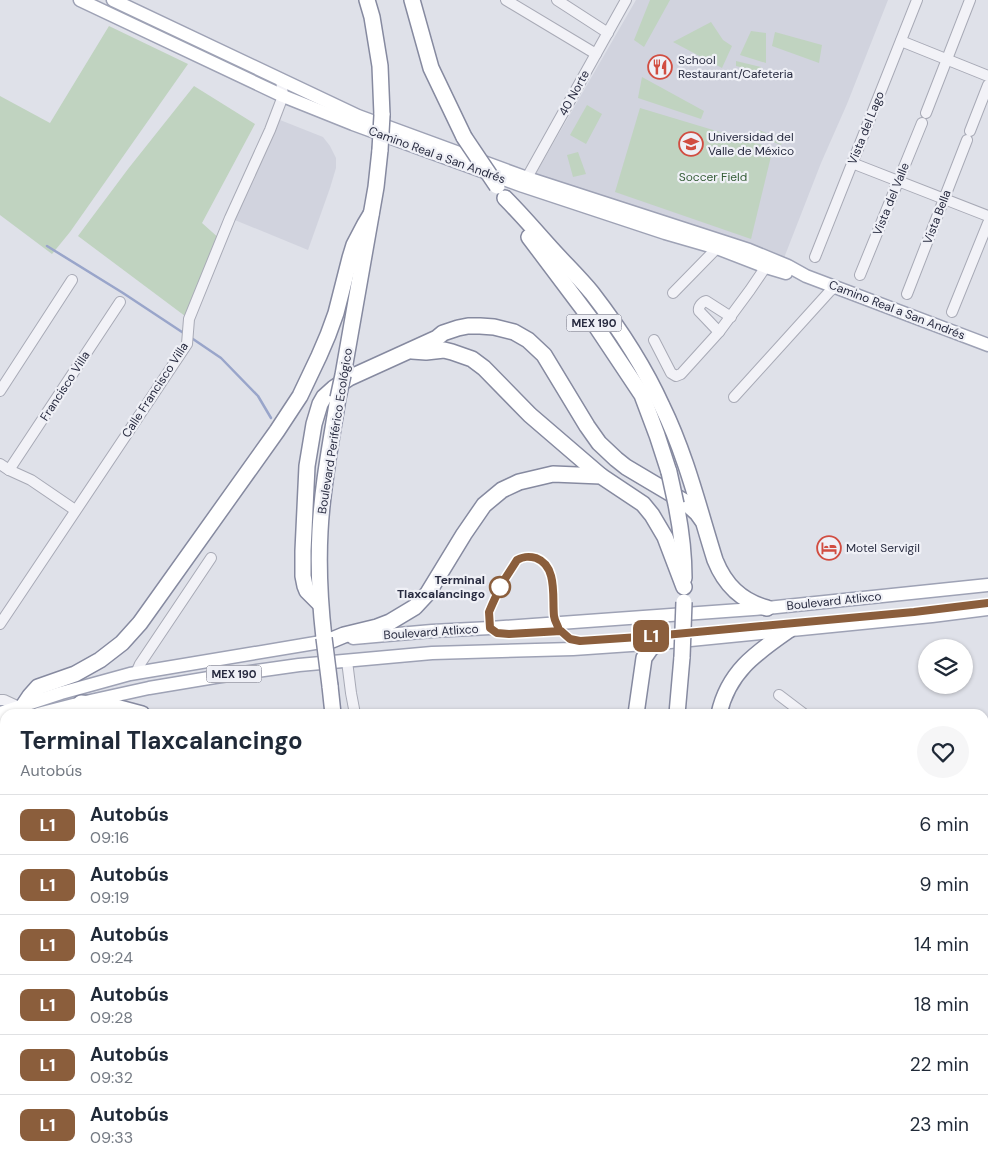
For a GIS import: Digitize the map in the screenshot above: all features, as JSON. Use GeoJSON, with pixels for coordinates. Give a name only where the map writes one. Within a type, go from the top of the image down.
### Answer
{"type":"FeatureCollection","features":[{"type":"Feature","properties":{"kind":"highway","name":"Boulevard Periférico Ecológico"},"geometry":{"type":"LineString","coordinates":[[332,709],[320,604],[320,530],[327,467],[371,214],[380,150],[382,115],[380,66],[372,17],[367,0]]}},
{"type":"Feature","properties":{"kind":"highway"},"geometry":{"type":"LineString","coordinates":[[412,0],[431,68],[464,137],[501,192],[592,293],[617,327],[641,365],[663,406],[681,452],[715,560],[725,580],[741,596],[767,608]]}},
{"type":"Feature","properties":{"kind":"highway","name":"MEX 190"},"geometry":{"type":"LineString","coordinates":[[501,192],[530,239],[596,326],[642,395],[669,472],[676,504],[684,556],[684,594]]}},
{"type":"Feature","properties":{"kind":"highway"},"geometry":{"type":"LineString","coordinates":[[22,706],[38,687],[88,668],[111,652],[132,633],[277,431],[300,396],[319,356],[336,313],[354,245],[371,214]]}},
{"type":"Feature","properties":{"kind":"highway"},"geometry":{"type":"LineString","coordinates":[[320,604],[307,591],[305,586],[303,529],[307,466],[317,412],[324,397],[349,378],[437,338],[443,333],[458,328],[468,326],[494,327],[514,332],[528,340],[544,355],[587,426],[605,450],[626,467],[685,502],[702,520]]}},
{"type":"Feature","properties":{"kind":"highway"},"geometry":{"type":"LineString","coordinates":[[408,351],[444,350],[472,359],[484,368],[530,415],[601,476],[643,504],[652,515],[665,537],[684,594],[682,657],[677,709]]}},
{"type":"Feature","properties":{"kind":"highway"},"geometry":{"type":"LineString","coordinates":[[332,640],[390,622],[415,607],[428,593],[477,514],[484,505],[502,490],[519,482],[553,474],[601,476]]}},
{"type":"Feature","properties":{"kind":"highway"},"geometry":{"type":"LineString","coordinates":[[721,709],[726,691],[741,668],[764,647],[789,630]]}},
{"type":"Feature","properties":{"kind":"highway"},"geometry":{"type":"LineString","coordinates":[[637,709],[644,658],[651,648],[660,643]]}},
{"type":"Feature","properties":{"kind":"highway"},"geometry":{"type":"LineString","coordinates":[[78,703],[101,709]]}},
{"type":"Feature","properties":{"kind":"highway"},"geometry":{"type":"LineString","coordinates":[[78,703],[123,709]]}},
{"type":"Feature","properties":{"kind":"main road","name":"Camino Real a San Andrés"},"geometry":{"type":"LineString","coordinates":[[80,0],[283,96],[354,124],[525,182],[665,233],[768,263]]}},
{"type":"Feature","properties":{"kind":"main road","name":"Camino Real a San Andrés"},"geometry":{"type":"LineString","coordinates":[[113,0],[358,116],[525,182],[749,250],[782,272],[806,276],[988,345]]}},
{"type":"Feature","properties":{"kind":"main road"},"geometry":{"type":"LineString","coordinates":[[158,38],[162,23]]}},
{"type":"Feature","properties":{"kind":"main road","name":"Boulevard Atlixco"},"geometry":{"type":"LineString","coordinates":[[13,709],[61,693],[136,673],[332,640],[432,631],[767,608],[988,585]]}},
{"type":"Feature","properties":{"kind":"main road","name":"Boulevard Atlixco"},"geometry":{"type":"LineString","coordinates":[[56,709],[149,688],[215,676],[300,665],[432,653],[573,649],[660,643],[988,611]]}},
{"type":"Feature","properties":{"kind":"main road"},"geometry":{"type":"LineString","coordinates":[[432,631],[432,653]]}},
{"type":"Feature","properties":{"kind":"street"},"geometry":{"type":"LineString","coordinates":[[506,0],[596,54]]}},
{"type":"Feature","properties":{"kind":"street"},"geometry":{"type":"LineString","coordinates":[[558,0],[608,33]]}},
{"type":"Feature","properties":{"kind":"street","name":"40 Norte"},"geometry":{"type":"LineString","coordinates":[[525,182],[626,0]]}},
{"type":"Feature","properties":{"kind":"street","name":"Vista del Lago"},"geometry":{"type":"LineString","coordinates":[[815,257],[917,0]]}},
{"type":"Feature","properties":{"kind":"street","name":"Vista del Valle"},"geometry":{"type":"LineString","coordinates":[[860,275],[970,0]]}},
{"type":"Feature","properties":{"kind":"street"},"geometry":{"type":"LineString","coordinates":[[900,42],[988,76]]}},
{"type":"Feature","properties":{"kind":"street","name":"Calle Francisco Villa"},"geometry":{"type":"LineString","coordinates":[[0,624],[187,344],[189,319],[283,96],[281,79]]}},
{"type":"Feature","properties":{"kind":"street","name":"Vista Bella"},"geometry":{"type":"LineString","coordinates":[[906,294],[988,85]]}},
{"type":"Feature","properties":{"kind":"street"},"geometry":{"type":"LineString","coordinates":[[852,163],[988,216]]}},
{"type":"Feature","properties":{"kind":"street"},"geometry":{"type":"LineString","coordinates":[[952,312],[988,223]]}},
{"type":"Feature","properties":{"kind":"street"},"geometry":{"type":"LineString","coordinates":[[673,293],[717,248]]}},
{"type":"Feature","properties":{"kind":"street"},"geometry":{"type":"LineString","coordinates":[[654,340],[671,373],[676,376],[682,374],[731,317],[768,263]]}},
{"type":"Feature","properties":{"kind":"street"},"geometry":{"type":"LineString","coordinates":[[0,391],[72,280]]}},
{"type":"Feature","properties":{"kind":"street"},"geometry":{"type":"LineString","coordinates":[[734,397],[830,291],[836,287]]}},
{"type":"Feature","properties":{"kind":"street","name":"Francisco Villa"},"geometry":{"type":"LineString","coordinates":[[5,467],[120,302]]}},
{"type":"Feature","properties":{"kind":"street"},"geometry":{"type":"LineString","coordinates":[[719,332],[698,312],[701,305],[706,302],[731,317]]}},
{"type":"Feature","properties":{"kind":"street"},"geometry":{"type":"LineString","coordinates":[[5,467],[31,480],[75,510]]}},
{"type":"Feature","properties":{"kind":"street"},"geometry":{"type":"LineString","coordinates":[[136,673],[140,664],[211,558]]}},
{"type":"Feature","properties":{"kind":"street"},"geometry":{"type":"LineString","coordinates":[[347,661],[354,709]]}},
{"type":"Feature","properties":{"kind":"street"},"geometry":{"type":"LineString","coordinates":[[780,695],[798,709]]}},
{"type":"Feature","properties":{"kind":"street"},"geometry":{"type":"LineString","coordinates":[[0,700],[22,706]]}},
{"type":"Feature","properties":{"kind":"shaded area","name":"Universidad del Valle de México"},"geometry":{"type":"Polygon","coordinates":[[[636,0],[888,0],[784,258],[535,175],[636,0]]]}},
{"type":"Feature","properties":{"kind":"shaded area"},"geometry":{"type":"Polygon","coordinates":[[[275,118],[323,137],[336,158],[336,168],[330,188],[308,250],[230,218],[275,118]]]}},
{"type":"Feature","properties":{"kind":"green space"},"geometry":{"type":"Polygon","coordinates":[[[650,0],[670,0],[644,47],[634,40],[650,0]]]}},
{"type":"Feature","properties":{"kind":"green space"},"geometry":{"type":"Polygon","coordinates":[[[711,22],[723,40],[732,46],[722,68],[673,42],[711,22]]]}},
{"type":"Feature","properties":{"kind":"green space"},"geometry":{"type":"Polygon","coordinates":[[[109,26],[188,64],[70,232],[52,254],[0,215],[0,96],[50,123],[109,26]]]}},
{"type":"Feature","properties":{"kind":"green space"},"geometry":{"type":"Polygon","coordinates":[[[751,31],[766,33],[766,63],[740,55],[751,31]]]}},
{"type":"Feature","properties":{"kind":"green space"},"geometry":{"type":"Polygon","coordinates":[[[775,32],[822,45],[819,63],[772,46],[775,32]]]}},
{"type":"Feature","properties":{"kind":"green space"},"geometry":{"type":"Polygon","coordinates":[[[736,61],[761,67],[760,72],[736,66],[736,61]]]}},
{"type":"Feature","properties":{"kind":"green space"},"geometry":{"type":"Polygon","coordinates":[[[642,77],[704,111],[701,119],[638,98],[642,77]]]}},
{"type":"Feature","properties":{"kind":"green space"},"geometry":{"type":"Polygon","coordinates":[[[194,86],[255,124],[202,223],[221,240],[189,319],[78,236],[194,86]]]}},
{"type":"Feature","properties":{"kind":"green space"},"geometry":{"type":"Polygon","coordinates":[[[587,105],[602,114],[586,144],[570,135],[587,105]]]}},
{"type":"Feature","properties":{"kind":"green space","name":"Soccer Field"},"geometry":{"type":"Polygon","coordinates":[[[640,108],[773,148],[751,239],[615,192],[640,108]]]}},
{"type":"Feature","properties":{"kind":"green space"},"geometry":{"type":"Polygon","coordinates":[[[759,130],[783,140],[781,145],[760,137],[759,130]]]}},
{"type":"Feature","properties":{"kind":"green space"},"geometry":{"type":"Polygon","coordinates":[[[578,152],[586,174],[573,177],[567,155],[578,152]]]}},
{"type":"Feature","properties":{"kind":"waterway"},"geometry":{"type":"LineString","coordinates":[[47,246],[185,334]]}},
{"type":"Feature","properties":{"kind":"waterway"},"geometry":{"type":"LineString","coordinates":[[190,337],[221,358],[258,396],[271,418]]}},
{"type":"Feature","properties":{"kind":"bus line","name":"L1"},"geometry":{"type":"LineString","coordinates":[[558,627],[554,616],[552,580],[546,564],[543,561],[527,556],[517,560],[501,585],[489,612],[490,628],[497,633],[561,631],[570,639],[580,641],[914,612],[988,603]]}},
{"type":"Feature","properties":{"kind":"place","name":"School Restaurant/Cafeteria"},"geometry":{"type":"Point","coordinates":[660,67]}},
{"type":"Feature","properties":{"kind":"place","name":"Universidad del Valle de México"},"geometry":{"type":"Point","coordinates":[691,144]}},
{"type":"Feature","properties":{"kind":"place","name":"Motel Servigil"},"geometry":{"type":"Point","coordinates":[829,548]}},
{"type":"Feature","properties":{"kind":"place","name":"Terminal Tlaxcalancingo"},"geometry":{"type":"Point","coordinates":[500,587]}}]}
